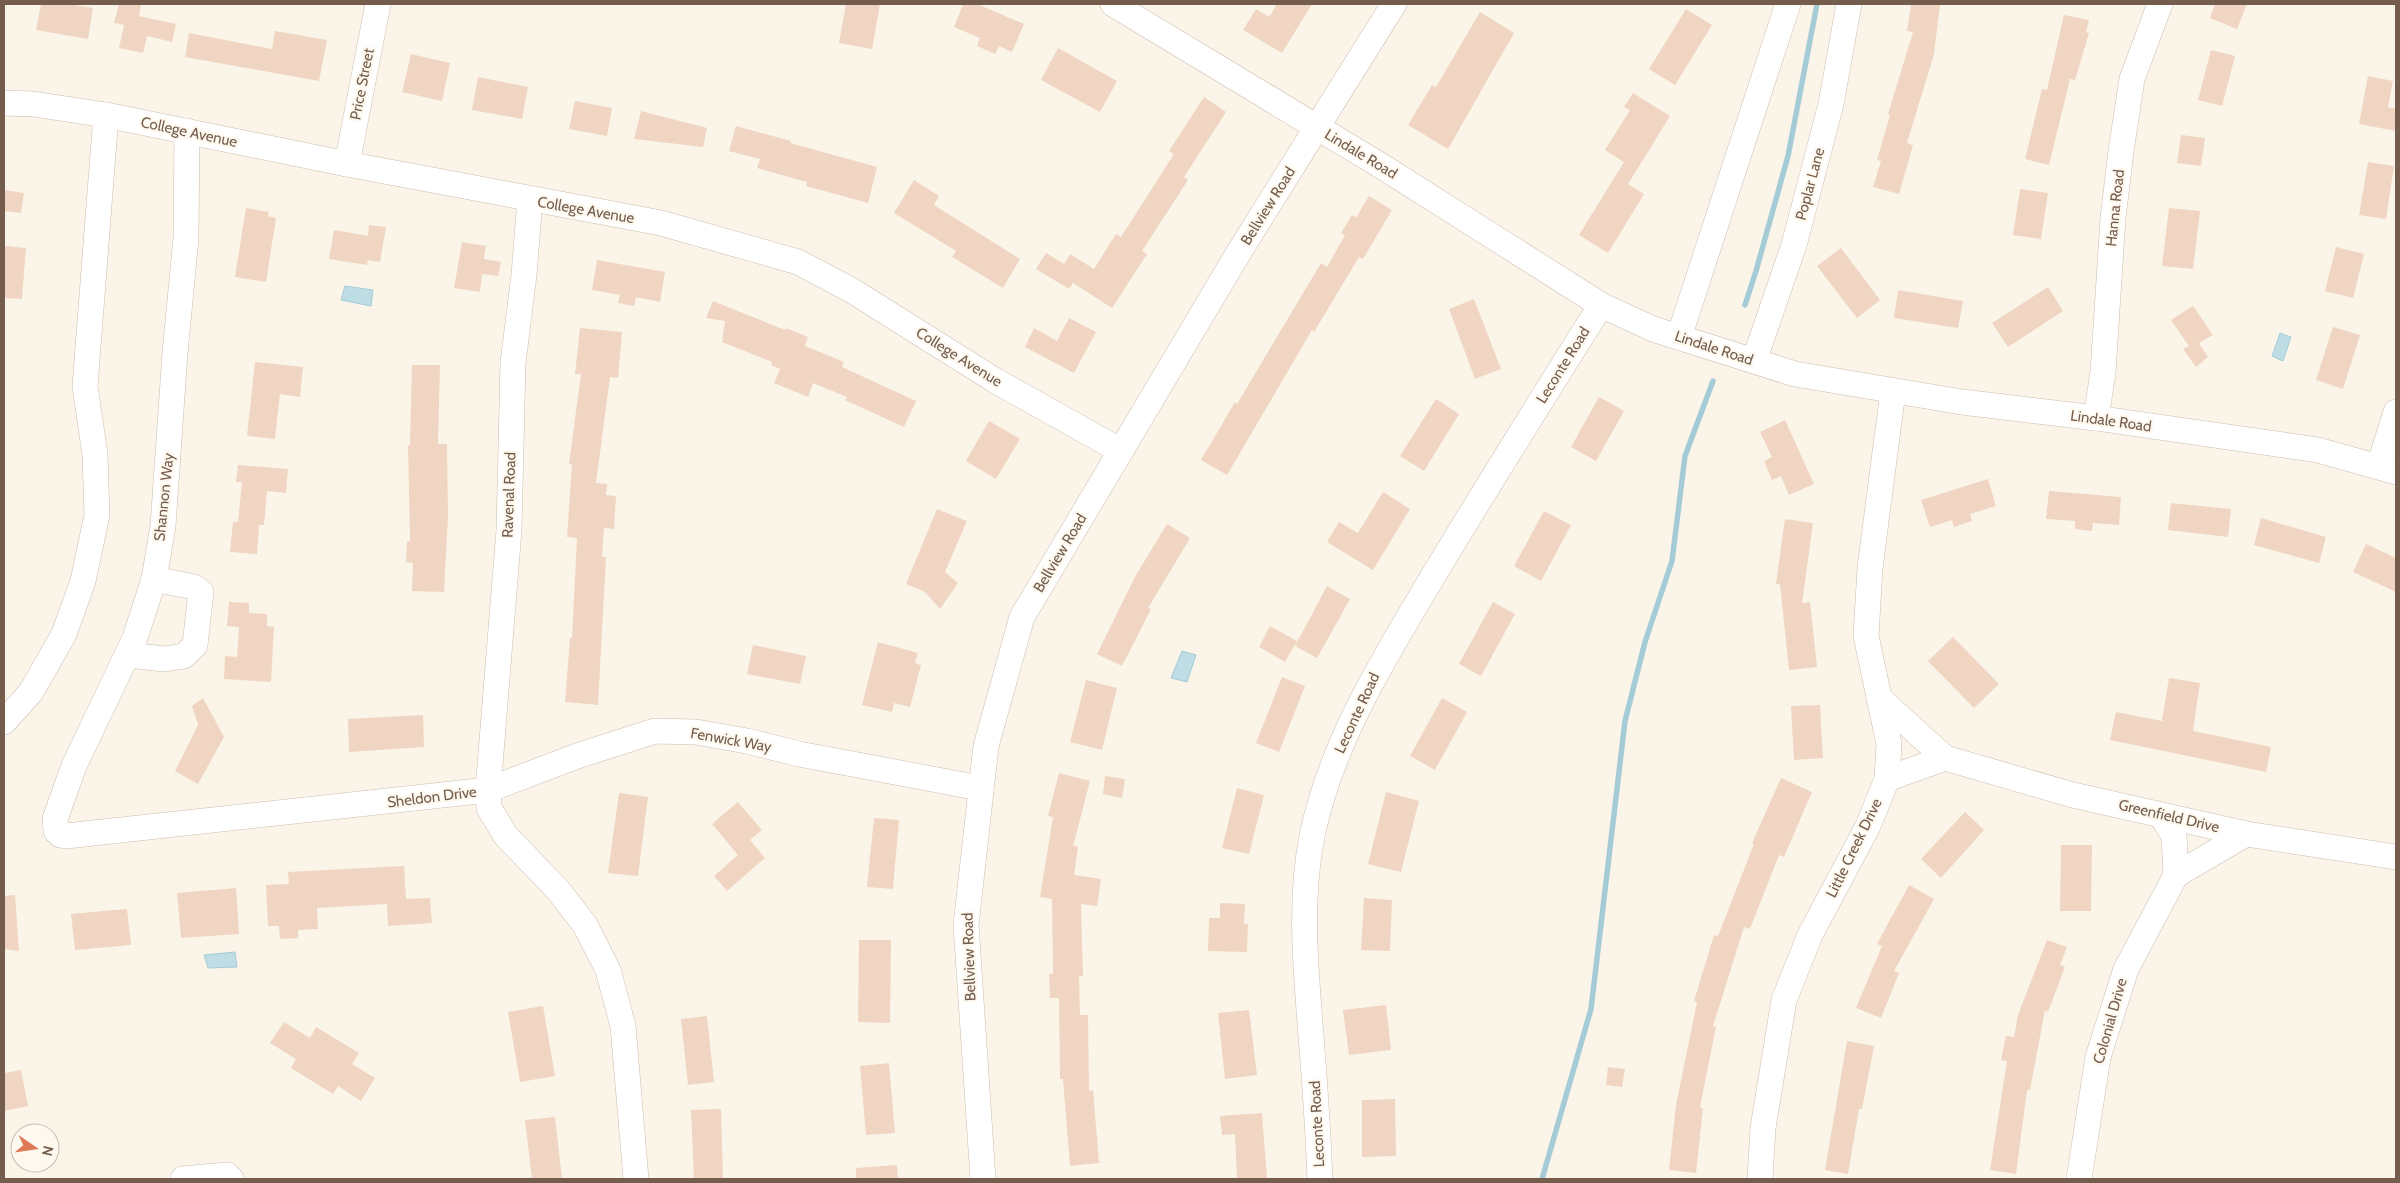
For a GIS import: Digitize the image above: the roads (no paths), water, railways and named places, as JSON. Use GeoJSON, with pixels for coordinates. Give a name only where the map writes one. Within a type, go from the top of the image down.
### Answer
{"type":"FeatureCollection","features":[{"type":"Feature","properties":{"kind":"street","name":"Price Street"},"geometry":{"type":"LineString","coordinates":[[347,164],[378,4]]}},
{"type":"Feature","properties":{"kind":"street","name":"Lindale Road"},"geometry":{"type":"LineString","coordinates":[[1113,4],[1317,127],[1601,305],[1653,329],[1795,374],[1962,402],[2096,418],[2318,450],[2388,469]]}},
{"type":"Feature","properties":{"kind":"street","name":"Bellview Road"},"geometry":{"type":"LineString","coordinates":[[982,1179],[966,925],[986,746],[1022,618],[1317,127],[1394,4]]}},
{"type":"Feature","properties":{"kind":"street"},"geometry":{"type":"LineString","coordinates":[[1679,337],[1788,4]]}},
{"type":"Feature","properties":{"kind":"street","name":"Poplar Lane"},"geometry":{"type":"LineString","coordinates":[[1754,361],[1794,245],[1831,104],[1849,4]]}},
{"type":"Feature","properties":{"kind":"street","name":"Hanna Road"},"geometry":{"type":"LineString","coordinates":[[2096,418],[2103,372],[2113,218],[2132,79],[2160,4]]}},
{"type":"Feature","properties":{"kind":"street","name":"College Avenue"},"geometry":{"type":"LineString","coordinates":[[4,103],[33,104],[106,115],[530,200],[661,223],[798,262],[851,290],[996,381],[1121,451]]}},
{"type":"Feature","properties":{"kind":"street"},"geometry":{"type":"LineString","coordinates":[[4,722],[31,692],[64,634],[83,582],[98,515],[95,455],[85,386],[106,115]]}},
{"type":"Feature","properties":{"kind":"street","name":"Shannon Way"},"geometry":{"type":"LineString","coordinates":[[66,836],[60,835],[56,831],[55,820],[74,766],[134,638],[154,579],[164,517],[175,353],[186,238],[187,131]]}},
{"type":"Feature","properties":{"kind":"street","name":"Ravenal Road"},"geometry":{"type":"LineString","coordinates":[[488,790],[509,530],[513,363],[524,275],[530,200]]}},
{"type":"Feature","properties":{"kind":"street","name":"Leconte Road"},"geometry":{"type":"LineString","coordinates":[[1320,1179],[1305,962],[1304,900],[1312,836],[1330,774],[1354,714],[1385,657],[1484,490],[1601,305]]}},
{"type":"Feature","properties":{"kind":"street","name":"Little Creek Drive"},"geometry":{"type":"LineString","coordinates":[[1760,1179],[1763,1128],[1784,1000],[1810,934],[1868,826],[1887,779],[1889,744],[1866,636],[1870,568],[1892,391]]}},
{"type":"Feature","properties":{"kind":"street"},"geometry":{"type":"LineString","coordinates":[[2388,469],[2396,412]]}},
{"type":"Feature","properties":{"kind":"street"},"geometry":{"type":"LineString","coordinates":[[127,655],[165,659],[184,656],[195,645],[201,592],[194,587],[154,579]]}},
{"type":"Feature","properties":{"kind":"street","name":"Greenfield Drive"},"geometry":{"type":"LineString","coordinates":[[1880,698],[1945,758],[2073,795],[2246,834],[2396,857]]}},
{"type":"Feature","properties":{"kind":"street","name":"Fenwick Way"},"geometry":{"type":"LineString","coordinates":[[488,790],[577,756],[655,731],[696,732],[747,741],[799,754],[980,788]]}},
{"type":"Feature","properties":{"kind":"street"},"geometry":{"type":"LineString","coordinates":[[1887,779],[1945,758]]}},
{"type":"Feature","properties":{"kind":"street","name":"Sheldon Drive"},"geometry":{"type":"LineString","coordinates":[[66,836],[488,790],[489,808],[506,836],[558,890],[585,925],[608,970],[623,1026],[636,1179]]}},
{"type":"Feature","properties":{"kind":"street"},"geometry":{"type":"LineString","coordinates":[[2161,815],[2174,836],[2176,875],[2246,834]]}},
{"type":"Feature","properties":{"kind":"street","name":"Colonial Drive"},"geometry":{"type":"LineString","coordinates":[[2079,1179],[2098,1057],[2126,969],[2176,875]]}},
{"type":"Feature","properties":{"kind":"street"},"geometry":{"type":"LineString","coordinates":[[183,1179],[227,1175],[231,1179]]}},
{"type":"Feature","properties":{"kind":"water"},"geometry":{"type":"Polygon","coordinates":[[[345,286],[373,290],[371,306],[341,300],[345,286]]]}},
{"type":"Feature","properties":{"kind":"water"},"geometry":{"type":"Polygon","coordinates":[[[2280,333],[2291,337],[2283,361],[2272,356],[2280,333]]]}},
{"type":"Feature","properties":{"kind":"water"},"geometry":{"type":"Polygon","coordinates":[[[1182,651],[1196,655],[1187,682],[1171,678],[1182,651]]]}},
{"type":"Feature","properties":{"kind":"water"},"geometry":{"type":"Polygon","coordinates":[[[235,952],[237,967],[208,968],[204,955],[235,952]]]}},
{"type":"Feature","properties":{"kind":"waterway"},"geometry":{"type":"LineString","coordinates":[[1745,305],[1788,156],[1817,4]]}},
{"type":"Feature","properties":{"kind":"waterway"},"geometry":{"type":"LineString","coordinates":[[1542,1179],[1591,1009],[1625,721],[1645,642],[1672,561],[1685,456],[1713,381]]}}]}
